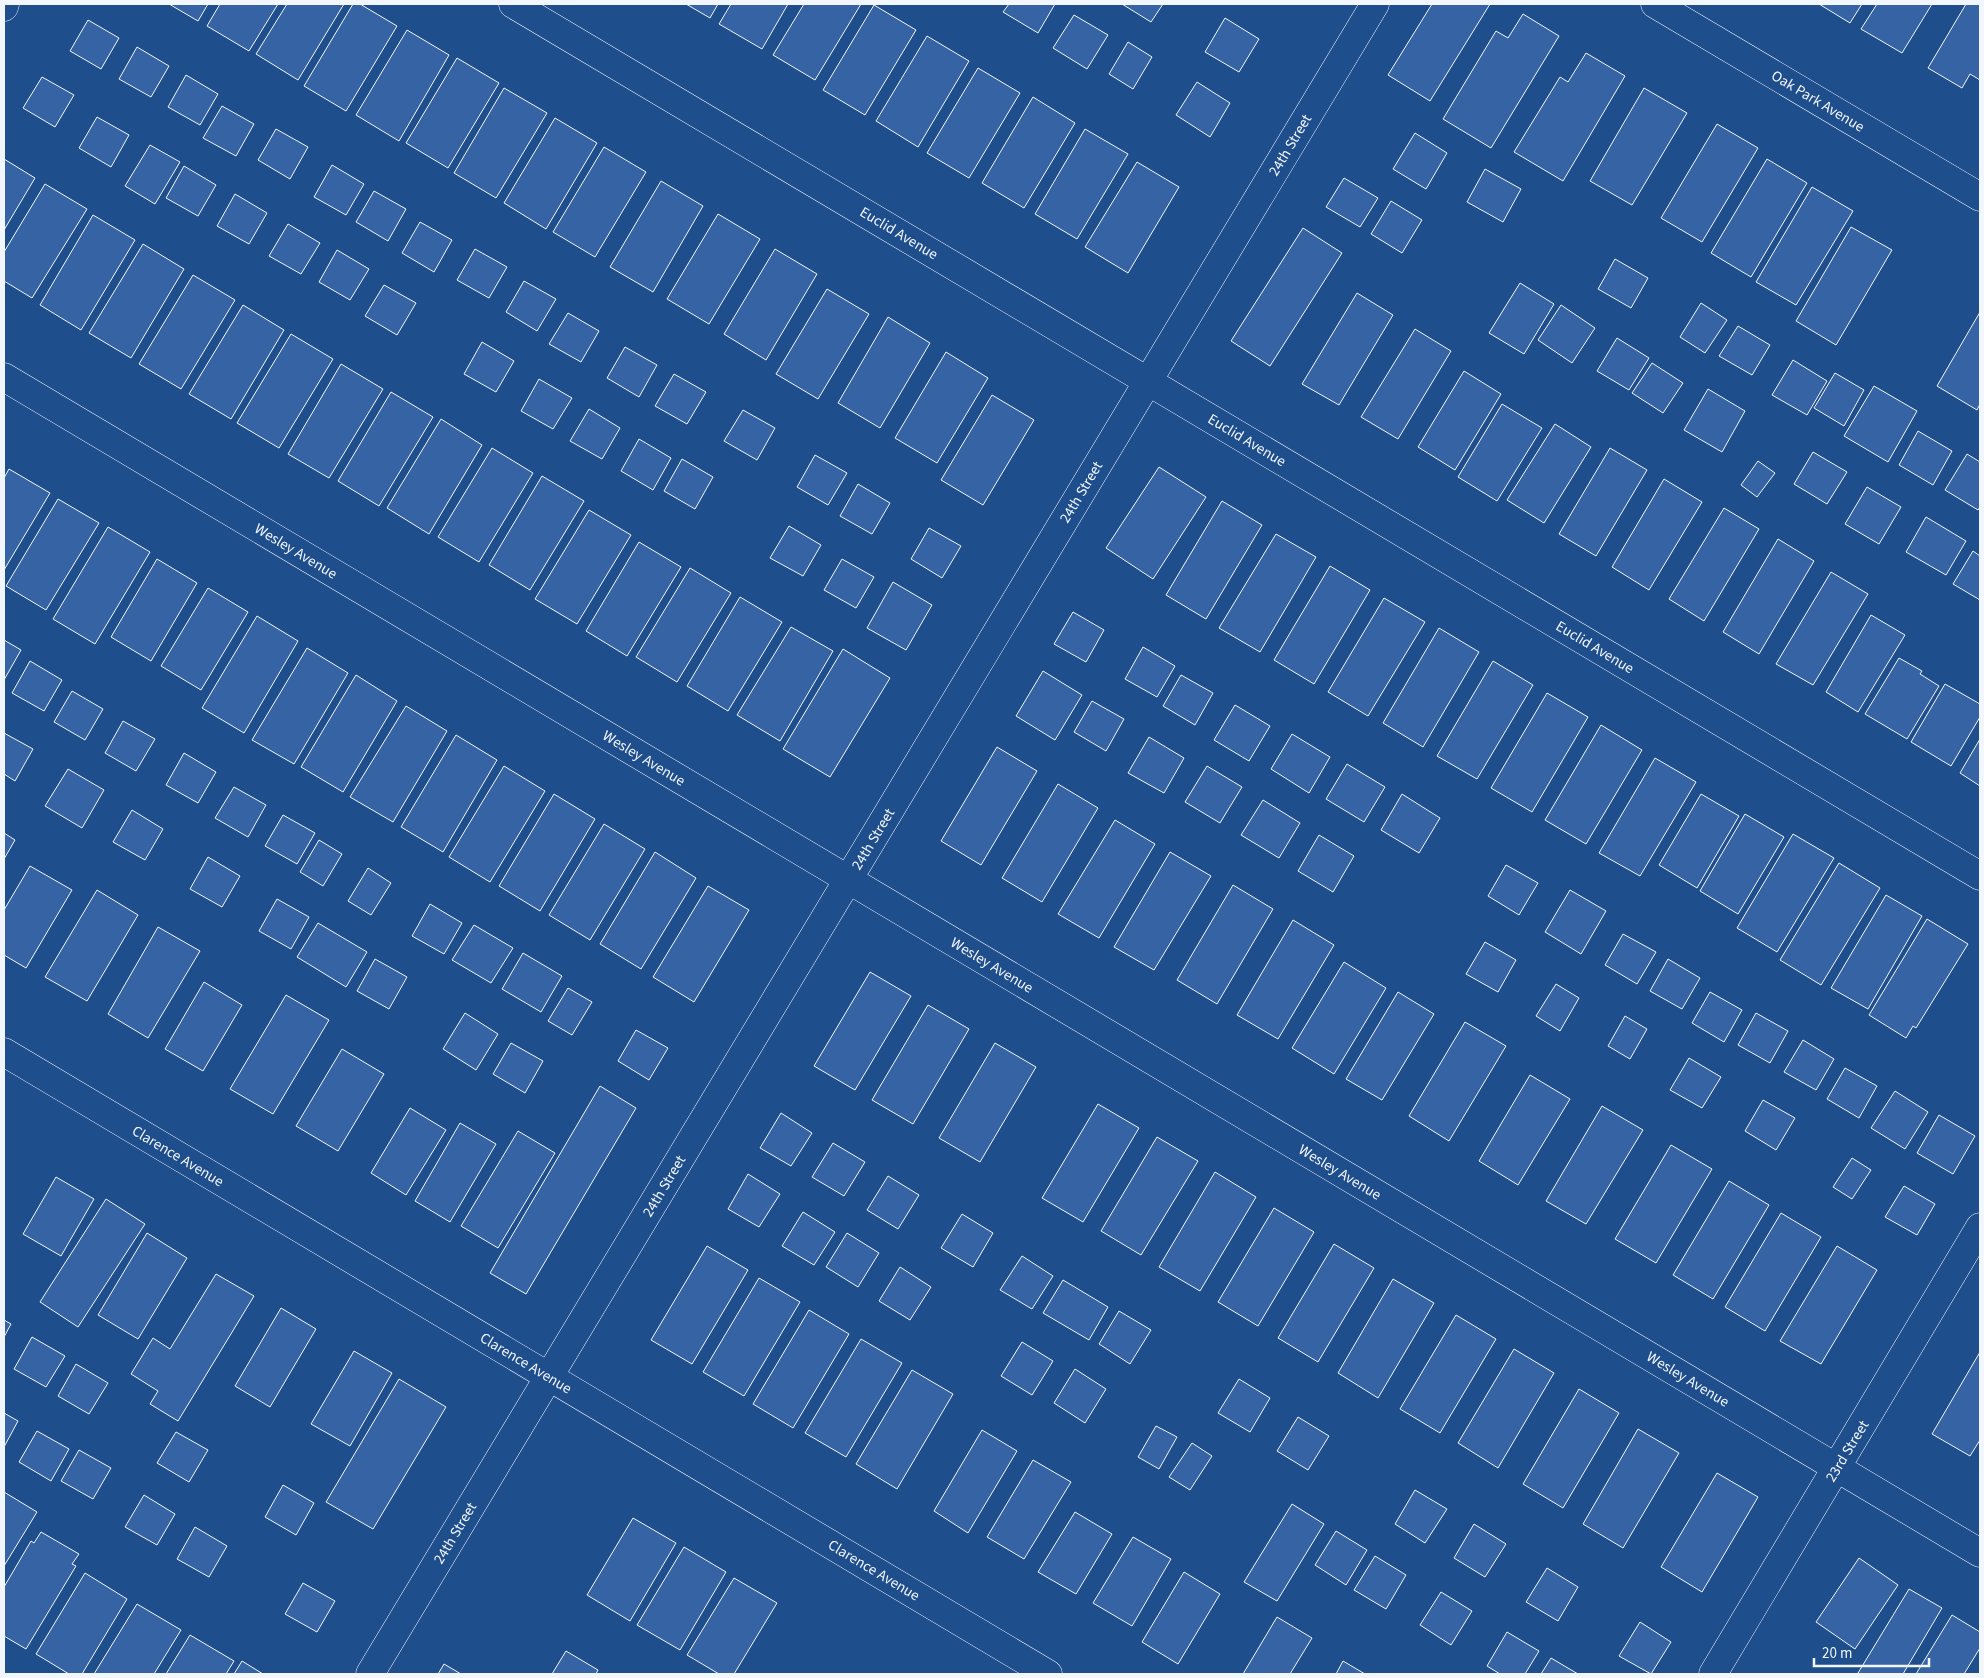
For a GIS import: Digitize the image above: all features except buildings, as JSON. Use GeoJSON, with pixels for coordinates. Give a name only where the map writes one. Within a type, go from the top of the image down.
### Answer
{"type":"FeatureCollection","features":[{"type":"Feature","properties":{"kind":"street","name":"Euclid Avenue"},"geometry":{"type":"LineString","coordinates":[[514,4],[1980,876]]}},
{"type":"Feature","properties":{"kind":"street","name":"24th Street"},"geometry":{"type":"LineString","coordinates":[[370,1674],[1375,4]]}},
{"type":"Feature","properties":{"kind":"street","name":"Oak Park Avenue"},"geometry":{"type":"LineString","coordinates":[[1655,4],[1980,197]]}},
{"type":"Feature","properties":{"kind":"street","name":"Wesley Avenue"},"geometry":{"type":"LineString","coordinates":[[4,377],[1980,1553]]}},
{"type":"Feature","properties":{"kind":"street","name":"Clarence Avenue"},"geometry":{"type":"LineString","coordinates":[[4,1052],[1048,1674]]}},
{"type":"Feature","properties":{"kind":"street","name":"23rd Street"},"geometry":{"type":"LineString","coordinates":[[1713,1674],[1980,1227]]}}]}
